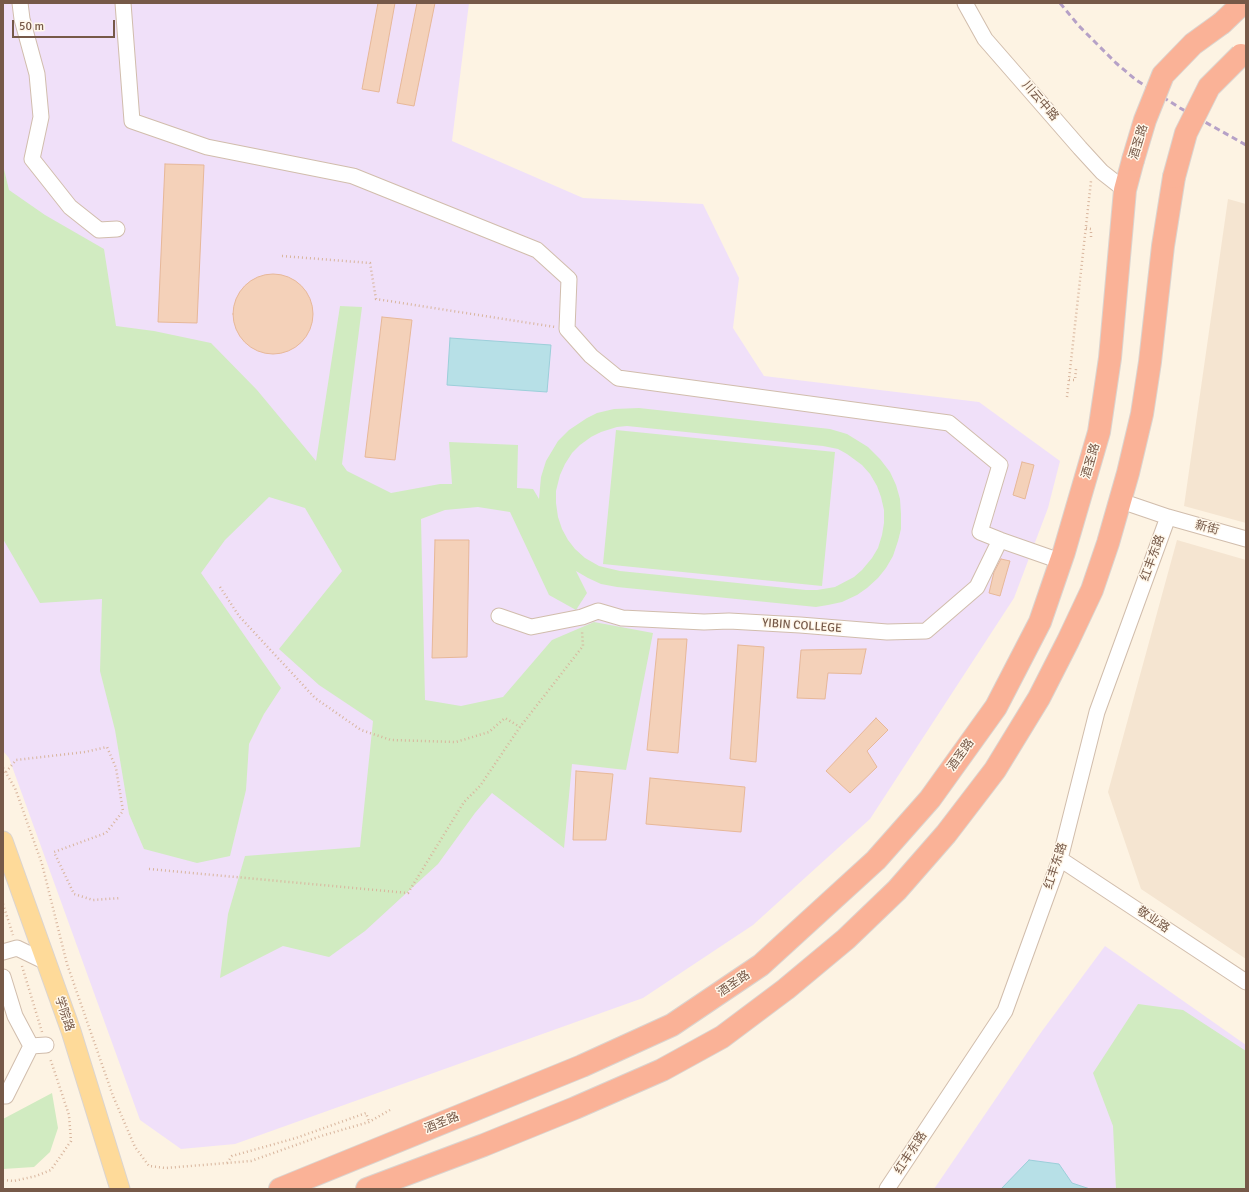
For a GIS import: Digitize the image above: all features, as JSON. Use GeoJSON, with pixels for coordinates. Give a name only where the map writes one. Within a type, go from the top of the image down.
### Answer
{"type":"FeatureCollection","features":[{"type":"Feature","properties":{"kind":"highway"},"geometry":{"type":"LineString","coordinates":[[1222,23],[1243,3]]}},
{"type":"Feature","properties":{"kind":"highway","name":"酒圣路"},"geometry":{"type":"LineString","coordinates":[[280,1189],[582,1066],[672,1025],[761,965],[876,860],[930,799],[996,707],[1040,622],[1064,552],[1099,432],[1110,358],[1125,190],[1145,120],[1163,75],[1193,44],[1222,23],[1246,14]]}},
{"type":"Feature","properties":{"kind":"highway"},"geometry":{"type":"LineString","coordinates":[[367,1189],[484,1145],[662,1070],[722,1037],[786,990],[846,939],[897,890],[936,845],[996,770],[1039,698],[1092,590],[1108,543],[1128,473],[1142,414],[1150,362],[1163,246],[1174,177],[1186,133],[1209,88],[1244,53]]}},
{"type":"Feature","properties":{"kind":"main road","name":"学院路"},"geometry":{"type":"LineString","coordinates":[[3,841],[71,1032],[120,1189]]}},
{"type":"Feature","properties":{"kind":"street"},"geometry":{"type":"LineString","coordinates":[[20,3],[22,19],[37,74],[41,117],[32,158],[70,207],[99,230],[117,229]]}},
{"type":"Feature","properties":{"kind":"street"},"geometry":{"type":"LineString","coordinates":[[123,3],[132,121],[207,147],[353,176],[537,250],[569,279],[567,329],[591,356],[618,378],[949,423],[1000,465],[980,532],[1060,561]]}},
{"type":"Feature","properties":{"kind":"street","name":"川云中路"},"geometry":{"type":"LineString","coordinates":[[965,3],[985,39],[1102,172],[1125,190]]}},
{"type":"Feature","properties":{"kind":"street","name":"新街"},"geometry":{"type":"LineString","coordinates":[[1120,501],[1168,517],[1246,539]]}},
{"type":"Feature","properties":{"kind":"street","name":"红丰东路"},"geometry":{"type":"LineString","coordinates":[[887,1189],[1005,1011],[1060,859],[1097,712],[1168,517]]}},
{"type":"Feature","properties":{"kind":"street","name":"YIBIN COLLEGE"},"geometry":{"type":"LineString","coordinates":[[499,616],[530,627],[582,617],[598,610],[622,618],[704,622],[729,621],[888,632],[926,631],[977,587],[1000,540]]}},
{"type":"Feature","properties":{"kind":"street","name":"敬业路"},"geometry":{"type":"LineString","coordinates":[[1060,859],[1246,982]]}},
{"type":"Feature","properties":{"kind":"street"},"geometry":{"type":"LineString","coordinates":[[10,950],[46,962]]}},
{"type":"Feature","properties":{"kind":"street"},"geometry":{"type":"LineString","coordinates":[[3,978],[15,1016],[38,1045],[6,1096],[3,1096]]}},
{"type":"Feature","properties":{"kind":"path"},"geometry":{"type":"LineString","coordinates":[[1067,397],[1092,175],[1095,164]]}},
{"type":"Feature","properties":{"kind":"path"},"geometry":{"type":"LineString","coordinates":[[1086,228],[1091,229],[1091,240]]}},
{"type":"Feature","properties":{"kind":"path"},"geometry":{"type":"LineString","coordinates":[[282,256],[370,264],[376,299],[567,329]]}},
{"type":"Feature","properties":{"kind":"path"},"geometry":{"type":"LineString","coordinates":[[1069,380],[1075,380],[1076,369]]}},
{"type":"Feature","properties":{"kind":"path"},"geometry":{"type":"LineString","coordinates":[[220,587],[239,616],[315,698],[361,730],[390,740],[456,742],[489,732],[505,718],[520,727]]}},
{"type":"Feature","properties":{"kind":"path"},"geometry":{"type":"LineString","coordinates":[[149,868],[408,893],[464,802],[480,786],[520,727],[583,646],[582,617]]}},
{"type":"Feature","properties":{"kind":"path"},"geometry":{"type":"LineString","coordinates":[[6,772],[16,760],[85,752],[107,747],[116,768],[123,811],[106,833],[54,852],[74,894],[93,900],[120,898]]}},
{"type":"Feature","properties":{"kind":"path"},"geometry":{"type":"LineString","coordinates":[[3,768],[15,788],[42,864],[70,971],[113,1096],[135,1147],[149,1166],[166,1168],[251,1161],[369,1122],[390,1110]]}},
{"type":"Feature","properties":{"kind":"path"},"geometry":{"type":"LineString","coordinates":[[3,904],[10,950],[38,1045],[69,1114],[71,1141],[52,1170],[36,1176],[14,1181],[3,1180]]}},
{"type":"Feature","properties":{"kind":"path"},"geometry":{"type":"LineString","coordinates":[[227,1163],[232,1156],[296,1138],[366,1113],[369,1122]]}},
{"type":"Feature","properties":{"kind":"shaded area"},"geometry":{"type":"Polygon","coordinates":[[[3,3],[469,3],[452,141],[583,198],[703,204],[739,278],[733,328],[764,376],[979,402],[1060,461],[1048,508],[1014,598],[870,819],[753,925],[643,998],[235,1144],[181,1149],[140,1120],[9,758],[3,751],[3,3]]]}},
{"type":"Feature","properties":{"kind":"shaded area"},"geometry":{"type":"Polygon","coordinates":[[[1228,199],[1246,204],[1246,523],[1184,506],[1228,199]]]}},
{"type":"Feature","properties":{"kind":"shaded area"},"geometry":{"type":"Polygon","coordinates":[[[1177,540],[1246,560],[1246,959],[1141,889],[1108,792],[1177,540]]]}},
{"type":"Feature","properties":{"kind":"shaded area"},"geometry":{"type":"Polygon","coordinates":[[[1105,946],[1246,1045],[1246,1189],[934,1189],[1042,1031],[1105,946]]]}},
{"type":"Feature","properties":{"kind":"green space"},"geometry":{"type":"Polygon","coordinates":[[[3,165],[9,190],[45,215],[104,249],[116,326],[154,331],[211,343],[257,390],[316,461],[340,306],[362,307],[342,464],[347,471],[391,493],[440,484],[452,484],[449,442],[518,445],[517,488],[533,489],[539,499],[541,477],[546,461],[558,441],[569,430],[597,413],[614,409],[639,408],[830,429],[847,434],[868,447],[890,472],[900,499],[901,514],[901,529],[898,541],[893,556],[886,568],[867,588],[857,595],[842,602],[816,607],[617,587],[601,584],[576,571],[587,593],[576,610],[549,595],[510,512],[478,507],[445,510],[421,519],[425,700],[461,706],[503,697],[552,640],[594,622],[653,633],[626,770],[572,764],[564,848],[492,793],[475,813],[438,864],[365,931],[329,957],[283,946],[220,978],[228,914],[245,856],[360,847],[373,721],[319,685],[279,649],[342,571],[305,508],[269,497],[225,540],[201,573],[281,688],[264,714],[249,744],[246,790],[230,856],[197,863],[144,849],[129,814],[115,730],[100,671],[102,599],[40,603],[3,539],[3,165]],[[627,426],[617,427],[591,437],[572,453],[560,475],[556,491],[558,517],[562,529],[575,549],[585,558],[599,566],[620,571],[806,590],[835,587],[854,577],[872,558],[878,548],[882,535],[884,510],[877,486],[870,474],[862,465],[838,449],[823,446],[627,426]]]}},
{"type":"Feature","properties":{"kind":"green space"},"geometry":{"type":"Polygon","coordinates":[[[616,430],[835,452],[822,586],[603,564],[616,430]]]}},
{"type":"Feature","properties":{"kind":"green space"},"geometry":{"type":"Polygon","coordinates":[[[1138,1004],[1183,1010],[1246,1051],[1246,1189],[1116,1189],[1113,1126],[1093,1073],[1138,1004]]]}},
{"type":"Feature","properties":{"kind":"green space"},"geometry":{"type":"Polygon","coordinates":[[[52,1093],[58,1128],[50,1152],[34,1167],[3,1169],[3,1119],[52,1093]]]}},
{"type":"Feature","properties":{"kind":"water"},"geometry":{"type":"Polygon","coordinates":[[[450,338],[551,345],[547,392],[447,385],[450,338]]]}},
{"type":"Feature","properties":{"kind":"water"},"geometry":{"type":"Polygon","coordinates":[[[1029,1160],[1059,1164],[1072,1183],[1090,1189],[1001,1189],[1029,1160]]]}},
{"type":"Feature","properties":{"kind":"building"},"geometry":{"type":"Polygon","coordinates":[[[378,3],[395,3],[379,92],[362,89],[378,3]]]}},
{"type":"Feature","properties":{"kind":"building"},"geometry":{"type":"Polygon","coordinates":[[[417,3],[435,3],[414,106],[397,103],[417,3]]]}},
{"type":"Feature","properties":{"kind":"building"},"geometry":{"type":"Polygon","coordinates":[[[165,164],[204,165],[197,323],[158,322],[165,164]]]}},
{"type":"Feature","properties":{"kind":"building"},"geometry":{"type":"Polygon","coordinates":[[[265,274],[281,274],[302,285],[313,306],[313,322],[302,343],[281,354],[265,354],[251,348],[244,343],[239,336],[233,322],[233,306],[239,292],[244,285],[251,280],[265,274]]]}},
{"type":"Feature","properties":{"kind":"building"},"geometry":{"type":"Polygon","coordinates":[[[382,317],[412,320],[395,460],[365,457],[382,317]]]}},
{"type":"Feature","properties":{"kind":"building"},"geometry":{"type":"Polygon","coordinates":[[[1022,462],[1034,465],[1025,499],[1013,495],[1022,462]]]}},
{"type":"Feature","properties":{"kind":"building"},"geometry":{"type":"Polygon","coordinates":[[[435,540],[469,540],[467,657],[432,658],[435,540]]]}},
{"type":"Feature","properties":{"kind":"building"},"geometry":{"type":"Polygon","coordinates":[[[1001,559],[1010,561],[1000,596],[989,593],[994,572],[1001,559]]]}},
{"type":"Feature","properties":{"kind":"building"},"geometry":{"type":"Polygon","coordinates":[[[658,639],[687,639],[678,753],[647,750],[658,639]]]}},
{"type":"Feature","properties":{"kind":"building"},"geometry":{"type":"Polygon","coordinates":[[[738,645],[764,647],[756,762],[730,759],[738,645]]]}},
{"type":"Feature","properties":{"kind":"building"},"geometry":{"type":"Polygon","coordinates":[[[866,649],[861,674],[828,673],[825,699],[797,698],[801,650],[866,649]]]}},
{"type":"Feature","properties":{"kind":"building"},"geometry":{"type":"Polygon","coordinates":[[[876,718],[888,730],[867,751],[877,767],[850,793],[826,771],[876,718]]]}},
{"type":"Feature","properties":{"kind":"building"},"geometry":{"type":"Polygon","coordinates":[[[576,771],[613,774],[606,840],[573,840],[576,771]]]}},
{"type":"Feature","properties":{"kind":"building"},"geometry":{"type":"Polygon","coordinates":[[[650,778],[745,787],[741,832],[646,824],[650,778]]]}},
{"type":"Feature","properties":{"kind":"railway"},"geometry":{"type":"LineString","coordinates":[[1060,3],[1079,26],[1116,63],[1136,80],[1180,108],[1246,145]]}}]}
